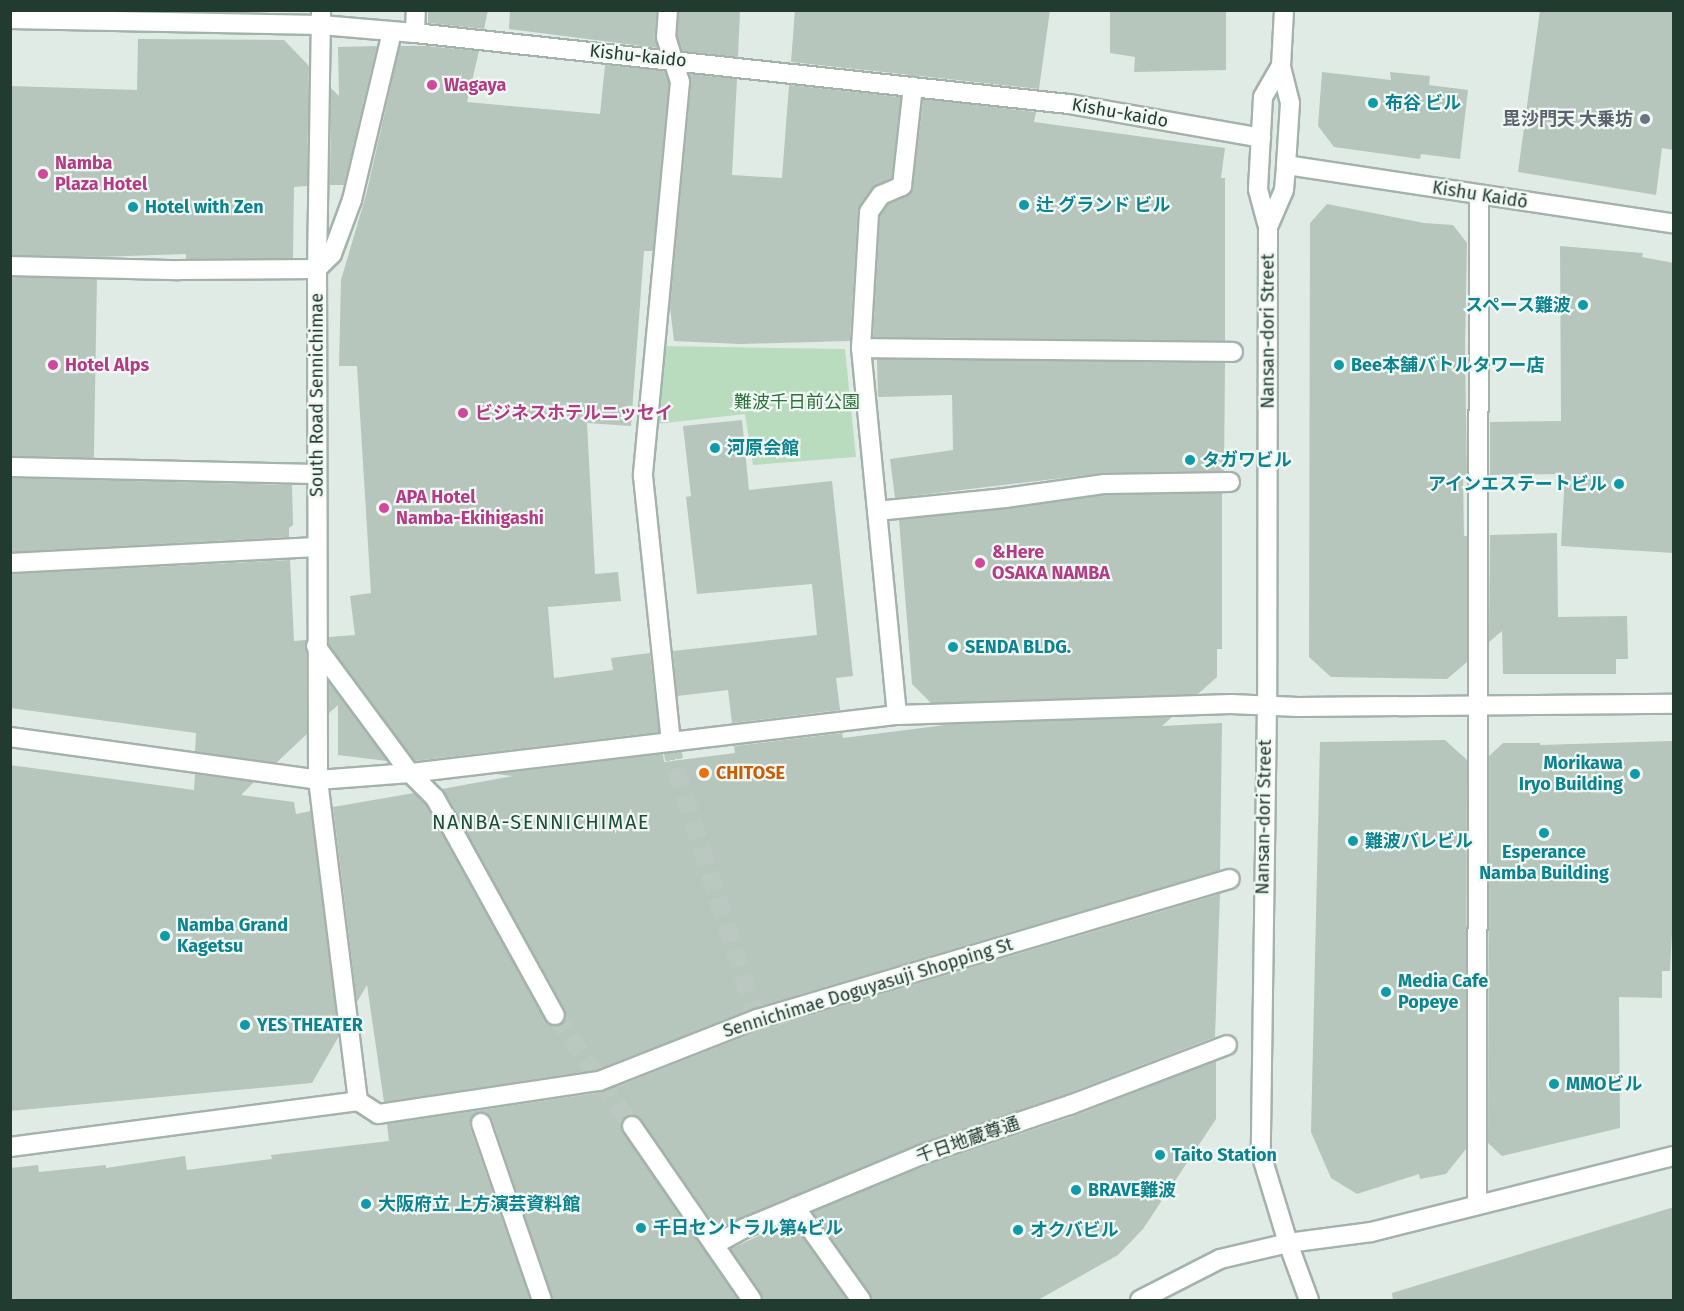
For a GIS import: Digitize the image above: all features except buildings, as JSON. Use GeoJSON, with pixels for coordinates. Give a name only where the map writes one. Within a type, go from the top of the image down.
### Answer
{"type":"FeatureCollection","features":[{"type":"Feature","properties":{"kind":"street"},"geometry":{"type":"LineString","coordinates":[[416,10],[416,33]]}},
{"type":"Feature","properties":{"kind":"street"},"geometry":{"type":"LineString","coordinates":[[668,10],[666,37],[680,81],[643,476],[671,742]]}},
{"type":"Feature","properties":{"kind":"street"},"geometry":{"type":"LineString","coordinates":[[1268,227],[1284,190],[1286,165],[1290,103],[1281,66],[1284,10]]}},
{"type":"Feature","properties":{"kind":"street","name":"Kishu-kaido"},"geometry":{"type":"LineString","coordinates":[[10,19],[321,18],[392,32],[673,59],[1069,104],[1261,138]]}},
{"type":"Feature","properties":{"kind":"street","name":"South Road Sennichimae"},"geometry":{"type":"LineString","coordinates":[[321,18],[317,269],[318,780],[358,1101]]}},
{"type":"Feature","properties":{"kind":"street"},"geometry":{"type":"LineString","coordinates":[[10,266],[179,270],[317,269],[332,254],[352,200],[392,32]]}},
{"type":"Feature","properties":{"kind":"street"},"geometry":{"type":"LineString","coordinates":[[1268,227],[1258,189],[1263,97],[1281,66]]}},
{"type":"Feature","properties":{"kind":"street"},"geometry":{"type":"LineString","coordinates":[[897,715],[861,348],[869,212],[881,195],[902,186],[913,87]]}},
{"type":"Feature","properties":{"kind":"street","name":"Kishu Kaidō"},"geometry":{"type":"LineString","coordinates":[[1286,165],[1674,224]]}},
{"type":"Feature","properties":{"kind":"street"},"geometry":{"type":"LineString","coordinates":[[1477,1203],[1476,704],[1479,195]]}},
{"type":"Feature","properties":{"kind":"street","name":"Nansan-dori Street"},"geometry":{"type":"LineString","coordinates":[[1268,227],[1267,705],[1261,1154],[1288,1243],[1310,1300]]}},
{"type":"Feature","properties":{"kind":"street"},"geometry":{"type":"LineString","coordinates":[[861,348],[1233,352]]}},
{"type":"Feature","properties":{"kind":"street"},"geometry":{"type":"LineString","coordinates":[[10,467],[317,474]]}},
{"type":"Feature","properties":{"kind":"street"},"geometry":{"type":"LineString","coordinates":[[877,510],[1005,498],[1105,484],[1230,482]]}},
{"type":"Feature","properties":{"kind":"street"},"geometry":{"type":"LineString","coordinates":[[10,562],[317,547]]}},
{"type":"Feature","properties":{"kind":"street"},"geometry":{"type":"LineString","coordinates":[[316,646],[410,773],[435,798],[555,1015]]}},
{"type":"Feature","properties":{"kind":"street"},"geometry":{"type":"LineString","coordinates":[[10,737],[318,780],[410,773],[897,715],[1174,705],[1674,704]]}},
{"type":"Feature","properties":{"kind":"street","name":"Sennichimae Doguyasuji Shopping St"},"geometry":{"type":"LineString","coordinates":[[358,1101],[378,1114],[599,1081],[757,1019],[1223,881]]}},
{"type":"Feature","properties":{"kind":"street","name":"千日地蔵尊通"},"geometry":{"type":"LineString","coordinates":[[714,1245],[745,1228],[921,1155],[1070,1105],[1227,1045]]}},
{"type":"Feature","properties":{"kind":"street"},"geometry":{"type":"LineString","coordinates":[[10,1147],[358,1101]]}},
{"type":"Feature","properties":{"kind":"street"},"geometry":{"type":"LineString","coordinates":[[480,1123],[542,1300]]}},
{"type":"Feature","properties":{"kind":"street"},"geometry":{"type":"LineString","coordinates":[[632,1126],[752,1300]]}},
{"type":"Feature","properties":{"kind":"street"},"geometry":{"type":"LineString","coordinates":[[1140,1300],[1220,1259],[1288,1243],[1371,1232],[1477,1203],[1674,1156]]}},
{"type":"Feature","properties":{"kind":"street"},"geometry":{"type":"LineString","coordinates":[[795,1207],[861,1300]]}},
{"type":"Feature","properties":{"kind":"green space","name":"難波千日前公園"},"geometry":{"type":"Polygon","coordinates":[[[661,346],[845,349],[856,457],[753,465],[745,414],[657,424],[661,346]]]}},
{"type":"Feature","properties":{"kind":"tunnel"},"geometry":{"type":"LineString","coordinates":[[671,742],[676,770],[757,1019]]}},
{"type":"Feature","properties":{"kind":"tunnel"},"geometry":{"type":"LineString","coordinates":[[555,1015],[632,1126]]}},
{"type":"Feature","properties":{"kind":"place","name":"Wagaya"},"geometry":{"type":"Point","coordinates":[432,85]}},
{"type":"Feature","properties":{"kind":"place","name":"布谷 ビル"},"geometry":{"type":"Point","coordinates":[1373,103]}},
{"type":"Feature","properties":{"kind":"place","name":"毘沙門天 大乗坊"},"geometry":{"type":"Point","coordinates":[1645,119]}},
{"type":"Feature","properties":{"kind":"place","name":"Namba Plaza Hotel"},"geometry":{"type":"Point","coordinates":[43,174]}},
{"type":"Feature","properties":{"kind":"place","name":"辻 グランド ビル"},"geometry":{"type":"Point","coordinates":[1024,205]}},
{"type":"Feature","properties":{"kind":"place","name":"Hotel with Zen"},"geometry":{"type":"Point","coordinates":[133,207]}},
{"type":"Feature","properties":{"kind":"place","name":"スペース難波"},"geometry":{"type":"Point","coordinates":[1583,305]}},
{"type":"Feature","properties":{"kind":"place","name":"Hotel Alps"},"geometry":{"type":"Point","coordinates":[53,365]}},
{"type":"Feature","properties":{"kind":"place","name":"Bee本舗バトルタワー店"},"geometry":{"type":"Point","coordinates":[1339,365]}},
{"type":"Feature","properties":{"kind":"place","name":"ビジネスホテルニッセイ"},"geometry":{"type":"Point","coordinates":[463,413]}},
{"type":"Feature","properties":{"kind":"place","name":"河原会館"},"geometry":{"type":"Point","coordinates":[715,448]}},
{"type":"Feature","properties":{"kind":"place","name":"タガワビル"},"geometry":{"type":"Point","coordinates":[1190,460]}},
{"type":"Feature","properties":{"kind":"place","name":"アインエステートビル"},"geometry":{"type":"Point","coordinates":[1619,484]}},
{"type":"Feature","properties":{"kind":"place","name":"APA Hotel Namba-Ekihigashi"},"geometry":{"type":"Point","coordinates":[384,508]}},
{"type":"Feature","properties":{"kind":"place","name":"&Here OSAKA NAMBA"},"geometry":{"type":"Point","coordinates":[980,563]}},
{"type":"Feature","properties":{"kind":"place","name":"SENDA BLDG."},"geometry":{"type":"Point","coordinates":[953,647]}},
{"type":"Feature","properties":{"kind":"place","name":"CHITOSE"},"geometry":{"type":"Point","coordinates":[704,773]}},
{"type":"Feature","properties":{"kind":"place","name":"Morikawa Iryo Building"},"geometry":{"type":"Point","coordinates":[1635,774]}},
{"type":"Feature","properties":{"kind":"place","name":"Esperance Namba Building"},"geometry":{"type":"Point","coordinates":[1544,833]}},
{"type":"Feature","properties":{"kind":"place","name":"難波バレビル"},"geometry":{"type":"Point","coordinates":[1353,841]}},
{"type":"Feature","properties":{"kind":"place","name":"Namba Grand Kagetsu"},"geometry":{"type":"Point","coordinates":[165,936]}},
{"type":"Feature","properties":{"kind":"place","name":"Media Cafe Popeye"},"geometry":{"type":"Point","coordinates":[1386,992]}},
{"type":"Feature","properties":{"kind":"place","name":"YES THEATER"},"geometry":{"type":"Point","coordinates":[245,1025]}},
{"type":"Feature","properties":{"kind":"place","name":"MMOビル"},"geometry":{"type":"Point","coordinates":[1554,1084]}},
{"type":"Feature","properties":{"kind":"place","name":"Taito Station"},"geometry":{"type":"Point","coordinates":[1160,1155]}},
{"type":"Feature","properties":{"kind":"place","name":"BRAVE難波"},"geometry":{"type":"Point","coordinates":[1076,1190]}},
{"type":"Feature","properties":{"kind":"place","name":"大阪府立 上方演芸資料館"},"geometry":{"type":"Point","coordinates":[366,1204]}},
{"type":"Feature","properties":{"kind":"place","name":"千日セントラル第4ビル"},"geometry":{"type":"Point","coordinates":[641,1228]}},
{"type":"Feature","properties":{"kind":"place","name":"オクバビル"},"geometry":{"type":"Point","coordinates":[1018,1230]}},
{"type":"Feature","properties":{"kind":"district","name":"NANBA-SENNICHIMAE"},"geometry":{"type":"Point","coordinates":[541,822]}}]}
